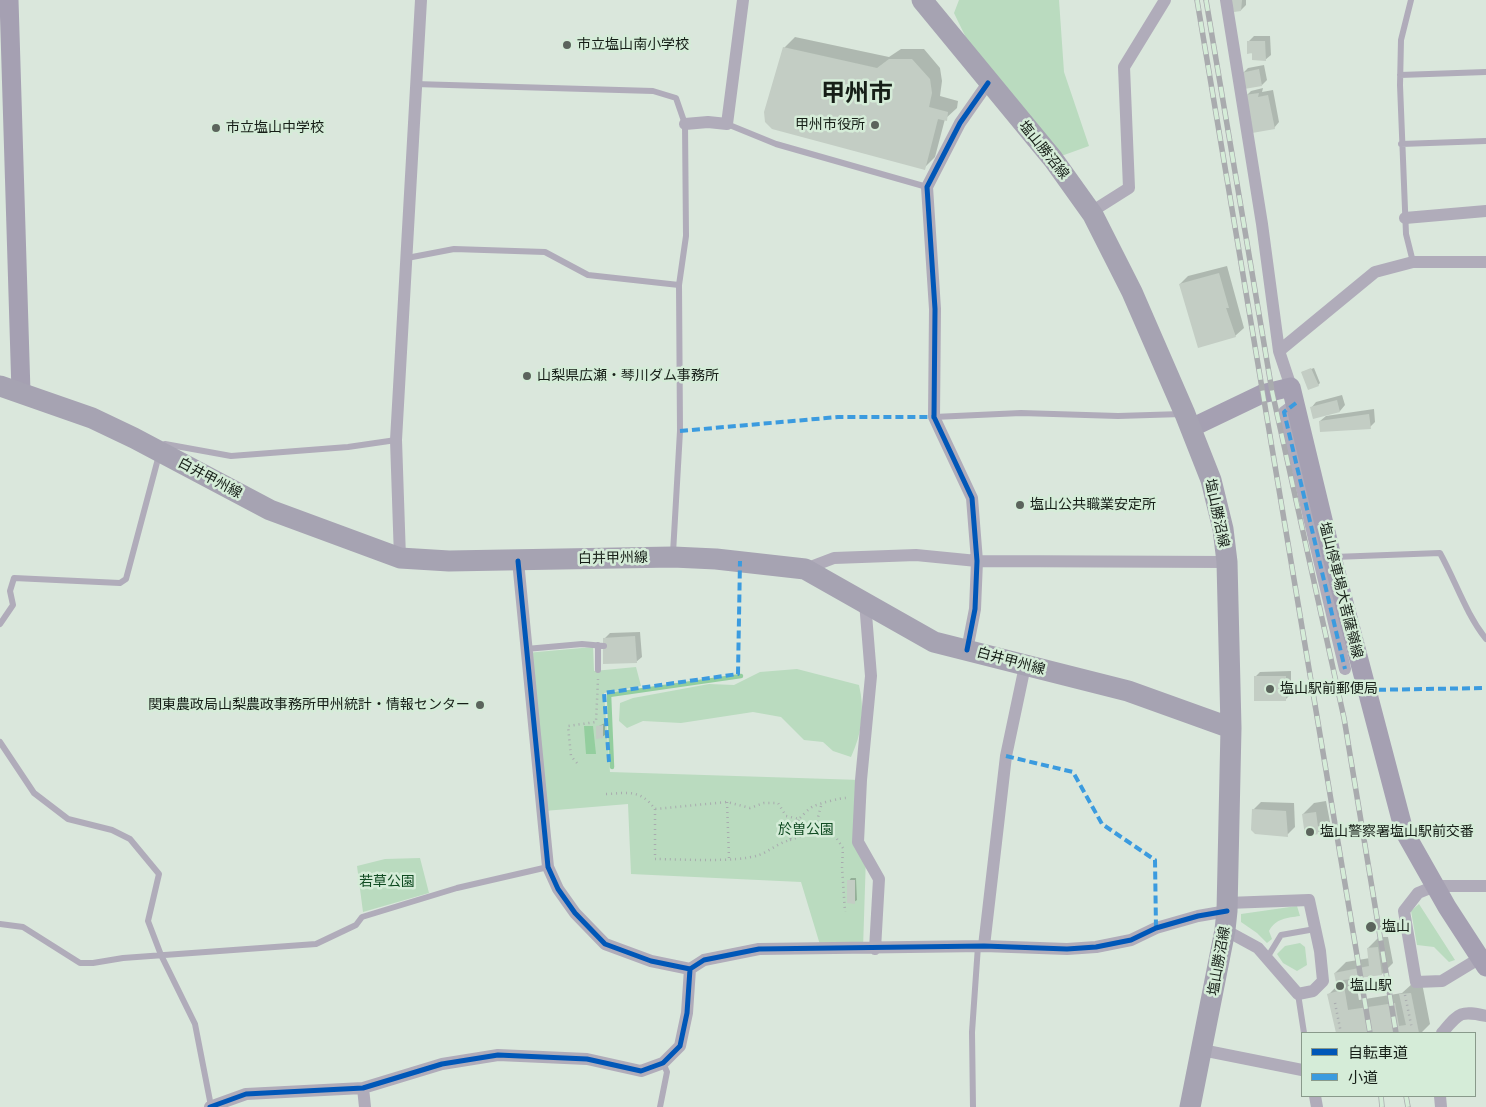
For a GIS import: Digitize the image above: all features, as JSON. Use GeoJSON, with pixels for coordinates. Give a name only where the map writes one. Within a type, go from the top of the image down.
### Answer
{"type":"FeatureCollection","features":[{"type":"Feature","properties":{"kind":"main road"},"geometry":{"type":"LineString","coordinates":[[8,0],[21,392]]}},
{"type":"Feature","properties":{"kind":"main road","name":"塩山勝沼線"},"geometry":{"type":"LineString","coordinates":[[922,0],[988,83],[1053,159],[1091,212],[1132,292],[1188,421],[1211,480],[1223,529],[1227,562],[1231,728],[1226,915],[1190,1107]]}},
{"type":"Feature","properties":{"kind":"main road","name":"白井甲州線"},"geometry":{"type":"LineString","coordinates":[[0,386],[92,418],[160,451],[270,510],[400,558],[449,561],[716,558],[805,569],[934,642],[1128,691],[1231,728]]}},
{"type":"Feature","properties":{"kind":"main road"},"geometry":{"type":"LineString","coordinates":[[1188,421],[1246,401],[1293,395]]}},
{"type":"Feature","properties":{"kind":"main road","name":"塩山停車場大菩薩嶺線"},"geometry":{"type":"LineString","coordinates":[[1293,395],[1332,557],[1404,831],[1435,886],[1483,962]]}},
{"type":"Feature","properties":{"kind":"street"},"geometry":{"type":"LineString","coordinates":[[400,558],[396,440],[421,0]]}},
{"type":"Feature","properties":{"kind":"street"},"geometry":{"type":"LineString","coordinates":[[685,124],[708,122],[727,124],[743,0]]}},
{"type":"Feature","properties":{"kind":"street"},"geometry":{"type":"LineString","coordinates":[[1091,212],[1128,188],[1124,67],[1165,0]]}},
{"type":"Feature","properties":{"kind":"street"},"geometry":{"type":"LineString","coordinates":[[1226,0],[1262,224],[1279,351],[1293,395],[1284,412],[1345,669]]}},
{"type":"Feature","properties":{"kind":"street"},"geometry":{"type":"LineString","coordinates":[[967,650],[975,609],[977,561],[972,498],[934,417],[935,309],[927,187],[960,123],[988,83]]}},
{"type":"Feature","properties":{"kind":"street"},"geometry":{"type":"LineString","coordinates":[[1405,218],[1486,211]]}},
{"type":"Feature","properties":{"kind":"street"},"geometry":{"type":"LineString","coordinates":[[1279,351],[1375,272],[1413,262],[1486,262]]}},
{"type":"Feature","properties":{"kind":"street"},"geometry":{"type":"LineString","coordinates":[[805,569],[834,558],[916,555],[977,561],[1227,562]]}},
{"type":"Feature","properties":{"kind":"street"},"geometry":{"type":"LineString","coordinates":[[518,560],[548,867],[558,889],[574,913],[605,944],[651,961],[690,969],[704,960],[758,949],[874,949],[981,946],[1066,949],[1096,947],[1131,940],[1156,928],[1198,916],[1226,915],[1309,900],[1323,982],[1313,990],[1298,994],[1226,915]]}},
{"type":"Feature","properties":{"kind":"street"},"geometry":{"type":"LineString","coordinates":[[865,602],[872,676],[860,798],[858,842],[878,879],[874,949]]}},
{"type":"Feature","properties":{"kind":"street"},"geometry":{"type":"LineString","coordinates":[[981,946],[1006,756],[1025,666]]}},
{"type":"Feature","properties":{"kind":"street"},"geometry":{"type":"LineString","coordinates":[[1483,962],[1442,981],[1416,982],[1404,911],[1418,893],[1435,886],[1486,886]]}},
{"type":"Feature","properties":{"kind":"street"},"geometry":{"type":"LineString","coordinates":[[210,1107],[246,1094],[363,1088],[442,1064],[498,1055],[588,1059],[641,1071],[663,1062],[680,1046],[688,1013],[690,969]]}},
{"type":"Feature","properties":{"kind":"street"},"geometry":{"type":"LineString","coordinates":[[1443,1032],[1457,1015],[1466,1012],[1486,1016]]}},
{"type":"Feature","properties":{"kind":"street"},"geometry":{"type":"LineString","coordinates":[[1202,1050],[1301,1070]]}},
{"type":"Feature","properties":{"kind":"street"},"geometry":{"type":"LineString","coordinates":[[363,1088],[365,1107]]}},
{"type":"Feature","properties":{"kind":"lane"},"geometry":{"type":"LineString","coordinates":[[1411,0],[1401,40],[1400,75],[1401,144],[1406,234],[1413,262]]}},
{"type":"Feature","properties":{"kind":"lane"},"geometry":{"type":"LineString","coordinates":[[1400,75],[1486,72]]}},
{"type":"Feature","properties":{"kind":"lane"},"geometry":{"type":"LineString","coordinates":[[415,84],[653,91],[676,98],[685,124],[686,236],[679,285],[680,431],[673,557]]}},
{"type":"Feature","properties":{"kind":"lane"},"geometry":{"type":"LineString","coordinates":[[727,124],[776,144],[927,187]]}},
{"type":"Feature","properties":{"kind":"lane"},"geometry":{"type":"LineString","coordinates":[[1401,144],[1486,141]]}},
{"type":"Feature","properties":{"kind":"lane"},"geometry":{"type":"LineString","coordinates":[[407,258],[454,249],[545,252],[588,276],[679,285]]}},
{"type":"Feature","properties":{"kind":"lane"},"geometry":{"type":"LineString","coordinates":[[934,417],[1021,413],[1118,416],[1188,421]]}},
{"type":"Feature","properties":{"kind":"lane"},"geometry":{"type":"LineString","coordinates":[[134,438],[230,456],[396,440]]}},
{"type":"Feature","properties":{"kind":"lane"},"geometry":{"type":"LineString","coordinates":[[0,624],[13,605],[10,591],[14,578],[120,583],[126,579],[160,451]]}},
{"type":"Feature","properties":{"kind":"lane"},"geometry":{"type":"LineString","coordinates":[[1332,557],[1440,553],[1462,594],[1471,620],[1486,639]]}},
{"type":"Feature","properties":{"kind":"lane"},"geometry":{"type":"LineString","coordinates":[[526,649],[582,644],[601,646],[598,670]]}},
{"type":"Feature","properties":{"kind":"lane"},"geometry":{"type":"LineString","coordinates":[[0,742],[34,793],[68,819],[112,830],[130,839],[159,874],[148,921],[161,956],[195,1024],[210,1107]]}},
{"type":"Feature","properties":{"kind":"lane"},"geometry":{"type":"LineString","coordinates":[[0,924],[23,927],[80,963],[316,944],[356,925],[362,917],[457,888],[548,867]]}},
{"type":"Feature","properties":{"kind":"lane"},"geometry":{"type":"LineString","coordinates":[[1267,958],[1280,935],[1315,928]]}},
{"type":"Feature","properties":{"kind":"lane"},"geometry":{"type":"LineString","coordinates":[[973,1107],[972,1032],[981,946]]}},
{"type":"Feature","properties":{"kind":"lane"},"geometry":{"type":"LineString","coordinates":[[1298,994],[1304,1032]]}},
{"type":"Feature","properties":{"kind":"lane"},"geometry":{"type":"LineString","coordinates":[[660,1107],[667,1072],[663,1062]]}},
{"type":"Feature","properties":{"kind":"path"},"geometry":{"type":"LineString","coordinates":[[577,763],[572,756],[568,726],[596,722],[598,670]]}},
{"type":"Feature","properties":{"kind":"path"},"geometry":{"type":"LineString","coordinates":[[606,794],[639,794],[647,798],[655,809],[655,859],[730,858],[759,855],[780,842],[802,836],[816,825],[821,805]]}},
{"type":"Feature","properties":{"kind":"path"},"geometry":{"type":"LineString","coordinates":[[790,840],[798,819],[814,806],[839,798],[860,798]]}},
{"type":"Feature","properties":{"kind":"path"},"geometry":{"type":"LineString","coordinates":[[655,809],[727,802],[750,808],[764,803],[778,803],[786,816],[798,819]]}},
{"type":"Feature","properties":{"kind":"path"},"geometry":{"type":"LineString","coordinates":[[727,802],[730,858]]}},
{"type":"Feature","properties":{"kind":"path"},"geometry":{"type":"LineString","coordinates":[[816,825],[835,836],[843,848],[842,882],[845,912]]}},
{"type":"Feature","properties":{"kind":"path"},"geometry":{"type":"LineString","coordinates":[[1405,995],[1412,1029]]}},
{"type":"Feature","properties":{"kind":"path"},"geometry":{"type":"LineString","coordinates":[[1335,1003],[1341,1032]]}},
{"type":"Feature","properties":{"kind":"green space"},"geometry":{"type":"Polygon","coordinates":[[[959,0],[1059,0],[1064,72],[1089,146],[1053,159],[988,83],[954,13],[959,0]]]}},
{"type":"Feature","properties":{"kind":"green space","name":"於曽公園"},"geometry":{"type":"Polygon","coordinates":[[[593,647],[594,671],[636,667],[641,686],[604,693],[610,772],[861,780],[858,841],[866,856],[863,949],[821,948],[801,882],[631,874],[628,804],[544,811],[526,653],[593,647]]]}},
{"type":"Feature","properties":{"kind":"green space"},"geometry":{"type":"Polygon","coordinates":[[[797,669],[859,685],[862,704],[860,731],[851,757],[833,751],[823,742],[804,740],[781,717],[753,712],[681,723],[643,721],[627,728],[619,721],[620,703],[633,698],[709,684],[734,685],[760,672],[797,669]]]}},
{"type":"Feature","properties":{"kind":"green space","name":"若草公園"},"geometry":{"type":"Polygon","coordinates":[[[420,858],[429,893],[363,912],[357,866],[385,859],[420,858]]]}},
{"type":"Feature","properties":{"kind":"green space"},"geometry":{"type":"Polygon","coordinates":[[[1419,904],[1455,960],[1449,962],[1434,947],[1417,945],[1411,911],[1419,904]]]}},
{"type":"Feature","properties":{"kind":"green space"},"geometry":{"type":"Polygon","coordinates":[[[1297,906],[1300,916],[1282,919],[1275,923],[1269,931],[1272,939],[1267,943],[1241,922],[1241,914],[1297,906]]]}},
{"type":"Feature","properties":{"kind":"green space"},"geometry":{"type":"Polygon","coordinates":[[[1300,943],[1305,947],[1307,965],[1297,971],[1283,963],[1277,954],[1285,946],[1300,943]]]}},
{"type":"Feature","properties":{"kind":"shaded area"},"geometry":{"type":"Polygon","coordinates":[[[584,726],[593,726],[596,754],[586,754],[584,726]]]}},
{"type":"Feature","properties":{"kind":"building"},"geometry":{"type":"Polygon","coordinates":[[[1230,0],[1242,0],[1241,11],[1234,12],[1230,0]]]}},
{"type":"Feature","properties":{"kind":"building"},"geometry":{"type":"Polygon","coordinates":[[[1247,41],[1265,41],[1266,61],[1252,60],[1252,53],[1247,54],[1247,41]]]}},
{"type":"Feature","properties":{"kind":"building"},"geometry":{"type":"Polygon","coordinates":[[[783,47],[877,68],[889,59],[912,59],[930,79],[932,93],[929,107],[948,112],[947,121],[938,119],[925,170],[772,129],[765,122],[764,112],[783,47]]]}},
{"type":"Feature","properties":{"kind":"building"},"geometry":{"type":"Polygon","coordinates":[[[1259,69],[1262,86],[1244,89],[1241,73],[1259,69]]]}},
{"type":"Feature","properties":{"kind":"building"},"geometry":{"type":"Polygon","coordinates":[[[1259,93],[1258,97],[1268,95],[1275,129],[1252,133],[1245,95],[1259,93]]]}},
{"type":"Feature","properties":{"kind":"building"},"geometry":{"type":"Polygon","coordinates":[[[1219,273],[1229,308],[1226,308],[1236,337],[1198,348],[1179,284],[1219,273]]]}},
{"type":"Feature","properties":{"kind":"building"},"geometry":{"type":"Polygon","coordinates":[[[1311,368],[1319,386],[1308,390],[1301,372],[1311,368]]]}},
{"type":"Feature","properties":{"kind":"building"},"geometry":{"type":"Polygon","coordinates":[[[1337,400],[1340,412],[1313,419],[1310,407],[1337,400]]]}},
{"type":"Feature","properties":{"kind":"building"},"geometry":{"type":"Polygon","coordinates":[[[1369,414],[1371,429],[1320,432],[1319,421],[1369,414]]]}},
{"type":"Feature","properties":{"kind":"building"},"geometry":{"type":"Polygon","coordinates":[[[635,636],[637,663],[603,664],[603,638],[635,636]]]}},
{"type":"Feature","properties":{"kind":"building","name":"塩山駅前郵便局"},"geometry":{"type":"Polygon","coordinates":[[[1254,676],[1286,676],[1286,701],[1254,701],[1254,676]]]}},
{"type":"Feature","properties":{"kind":"building"},"geometry":{"type":"Polygon","coordinates":[[[603,725],[603,738],[596,739],[596,726],[603,725]]]}},
{"type":"Feature","properties":{"kind":"building"},"geometry":{"type":"Polygon","coordinates":[[[1252,809],[1286,811],[1288,837],[1255,834],[1251,830],[1252,809]]]}},
{"type":"Feature","properties":{"kind":"building"},"geometry":{"type":"Polygon","coordinates":[[[1316,812],[1319,834],[1305,836],[1302,814],[1316,812]]]}},
{"type":"Feature","properties":{"kind":"building"},"geometry":{"type":"Polygon","coordinates":[[[847,880],[855,880],[855,904],[847,903],[847,880]]]}},
{"type":"Feature","properties":{"kind":"building","name":"塩山駅"},"geometry":{"type":"Polygon","coordinates":[[[1378,947],[1382,975],[1343,980],[1348,1010],[1395,1003],[1399,1026],[1406,1025],[1399,994],[1411,993],[1419,1032],[1336,1032],[1327,994],[1338,991],[1334,973],[1369,966],[1367,948],[1378,947]]]}},
{"type":"Feature","properties":{"kind":"waterway"},"geometry":{"type":"LineString","coordinates":[[612,767],[609,695],[741,676]]}},
{"type":"Feature","properties":{"kind":"railway"},"geometry":{"type":"LineString","coordinates":[[1197,0],[1370,1032]]}},
{"type":"Feature","properties":{"kind":"railway"},"geometry":{"type":"LineString","coordinates":[[1206,0],[1272,391],[1344,718],[1396,1032]]}},
{"type":"Feature","properties":{"kind":"railway"},"geometry":{"type":"LineString","coordinates":[[1381,1097],[1382,1107]]}},
{"type":"Feature","properties":{"kind":"railway"},"geometry":{"type":"LineString","coordinates":[[1406,1097],[1408,1107]]}},
{"type":"Feature","properties":{"kind":"marked path"},"geometry":{"type":"LineString","coordinates":[[1296,403],[1284,412],[1345,669]]}},
{"type":"Feature","properties":{"kind":"marked path"},"geometry":{"type":"LineString","coordinates":[[680,431],[838,417],[934,417]]}},
{"type":"Feature","properties":{"kind":"marked path"},"geometry":{"type":"LineString","coordinates":[[609,762],[604,693],[738,674],[740,561]]}},
{"type":"Feature","properties":{"kind":"marked path"},"geometry":{"type":"LineString","coordinates":[[1366,690],[1486,688]]}},
{"type":"Feature","properties":{"kind":"marked path"},"geometry":{"type":"LineString","coordinates":[[1006,756],[1073,772],[1102,824],[1155,860],[1156,928]]}},
{"type":"Feature","properties":{"kind":"cycle path"},"geometry":{"type":"LineString","coordinates":[[967,650],[975,609],[977,561],[972,498],[934,417],[935,309],[927,187],[960,123],[988,83]]}},
{"type":"Feature","properties":{"kind":"cycle path"},"geometry":{"type":"LineString","coordinates":[[518,561],[548,867],[558,889],[575,913],[605,944],[651,961],[690,969],[704,960],[759,949],[984,946],[1067,949],[1096,947],[1131,940],[1156,928],[1198,916],[1227,911]]}},
{"type":"Feature","properties":{"kind":"cycle path"},"geometry":{"type":"LineString","coordinates":[[210,1107],[246,1094],[363,1088],[442,1064],[498,1055],[587,1059],[641,1071],[663,1063],[680,1046],[687,1013],[690,969]]}},
{"type":"Feature","properties":{"kind":"place","name":"市立塩山南小学校"},"geometry":{"type":"Point","coordinates":[567,45]}},
{"type":"Feature","properties":{"kind":"place","name":"甲州市役所"},"geometry":{"type":"Point","coordinates":[875,125]}},
{"type":"Feature","properties":{"kind":"place","name":"市立塩山中学校"},"geometry":{"type":"Point","coordinates":[216,128]}},
{"type":"Feature","properties":{"kind":"place","name":"山梨県広瀬・琴川ダム事務所"},"geometry":{"type":"Point","coordinates":[527,376]}},
{"type":"Feature","properties":{"kind":"place","name":"塩山公共職業安定所"},"geometry":{"type":"Point","coordinates":[1020,505]}},
{"type":"Feature","properties":{"kind":"place","name":"塩山駅前郵便局"},"geometry":{"type":"Point","coordinates":[1270,689]}},
{"type":"Feature","properties":{"kind":"place","name":"関東農政局山梨農政事務所甲州統計・情報センター"},"geometry":{"type":"Point","coordinates":[480,705]}},
{"type":"Feature","properties":{"kind":"place","name":"塩山警察署塩山駅前交番"},"geometry":{"type":"Point","coordinates":[1310,832]}},
{"type":"Feature","properties":{"kind":"place","name":"塩山"},"geometry":{"type":"Point","coordinates":[1371,927]}},
{"type":"Feature","properties":{"kind":"place","name":"塩山駅"},"geometry":{"type":"Point","coordinates":[1340,986]}},
{"type":"Feature","properties":{"kind":"district","name":"甲州市"},"geometry":{"type":"Point","coordinates":[857,93]}}]}
